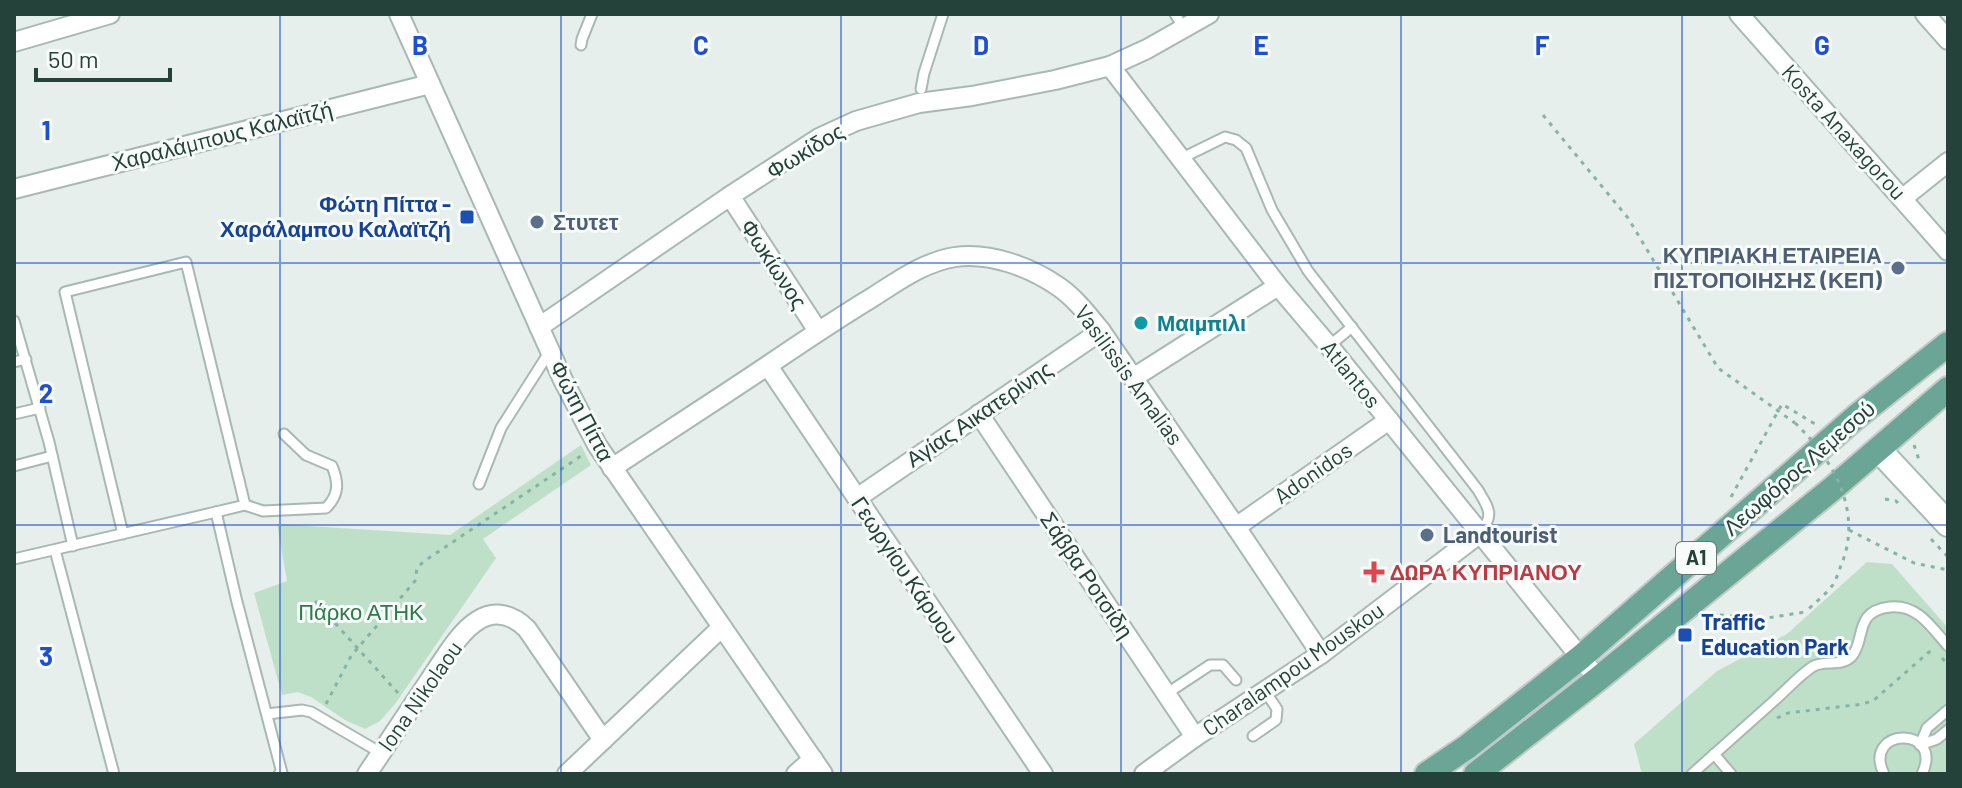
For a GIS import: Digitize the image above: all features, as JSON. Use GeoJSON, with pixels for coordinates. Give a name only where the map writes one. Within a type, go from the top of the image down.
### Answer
{"type":"FeatureCollection","features":[{"type":"Feature","properties":{"kind":"main road","name":"Λεωφόρος Λεμεσού"},"geometry":{"type":"LineString","coordinates":[[1427,774],[1467,747],[1581,657],[1856,417],[1948,344]]}},
{"type":"Feature","properties":{"kind":"main road","name":"Λεωφόρος Λεμεσού"},"geometry":{"type":"LineString","coordinates":[[1476,774],[1598,679],[1879,450],[1948,389]]}},
{"type":"Feature","properties":{"kind":"main road"},"geometry":{"type":"LineString","coordinates":[[1879,450],[1948,524]]}},
{"type":"Feature","properties":{"kind":"street"},"geometry":{"type":"LineString","coordinates":[[14,42],[110,14]]}},
{"type":"Feature","properties":{"kind":"street","name":"Φώτη Πίττα"},"geometry":{"type":"LineString","coordinates":[[400,14],[563,380],[597,445],[818,766]]}},
{"type":"Feature","properties":{"kind":"street","name":"Φωκίδος"},"geometry":{"type":"LineString","coordinates":[[539,327],[819,138],[856,121],[919,103],[1055,80],[1110,66],[1147,49],[1179,21],[1209,14]]}},
{"type":"Feature","properties":{"kind":"street","name":"Kosta Anaxagorou"},"geometry":{"type":"LineString","coordinates":[[1739,14],[1948,251]]}},
{"type":"Feature","properties":{"kind":"street"},"geometry":{"type":"LineString","coordinates":[[1925,14],[1948,40]]}},
{"type":"Feature","properties":{"kind":"street","name":"Atlantos"},"geometry":{"type":"LineString","coordinates":[[1110,66],[1278,286],[1598,679]]}},
{"type":"Feature","properties":{"kind":"street","name":"Χαραλάμπους Καλαϊτζή"},"geometry":{"type":"LineString","coordinates":[[14,189],[430,84]]}},
{"type":"Feature","properties":{"kind":"street"},"geometry":{"type":"LineString","coordinates":[[1903,198],[1948,162]]}},
{"type":"Feature","properties":{"kind":"street","name":"Φωκίωνος"},"geometry":{"type":"LineString","coordinates":[[730,196],[818,331]]}},
{"type":"Feature","properties":{"kind":"street","name":"Vasilissis Amalias"},"geometry":{"type":"LineString","coordinates":[[612,468],[910,273],[955,257],[981,257],[1012,264],[1060,287],[1101,331],[1321,654]]}},
{"type":"Feature","properties":{"kind":"street"},"geometry":{"type":"LineString","coordinates":[[1133,378],[1278,286]]}},
{"type":"Feature","properties":{"kind":"street","name":"Αγίας Αικατερίνης"},"geometry":{"type":"LineString","coordinates":[[857,498],[1101,331]]}},
{"type":"Feature","properties":{"kind":"street","name":"Γεωργίου Κάρυου"},"geometry":{"type":"LineString","coordinates":[[768,366],[1043,774]]}},
{"type":"Feature","properties":{"kind":"street","name":"Σάββα Ροτσίδη"},"geometry":{"type":"LineString","coordinates":[[979,414],[1166,694],[1194,743]]}},
{"type":"Feature","properties":{"kind":"street","name":"Adonidos"},"geometry":{"type":"LineString","coordinates":[[1236,527],[1389,420]]}},
{"type":"Feature","properties":{"kind":"street","name":"Charalampou Mouskou"},"geometry":{"type":"LineString","coordinates":[[1144,774],[1321,654],[1479,534]]}},
{"type":"Feature","properties":{"kind":"street","name":"Iona Nikolaou"},"geometry":{"type":"LineString","coordinates":[[367,774],[468,629],[476,621],[495,614],[517,619],[534,637],[603,740]]}},
{"type":"Feature","properties":{"kind":"street"},"geometry":{"type":"LineString","coordinates":[[567,774],[722,627]]}},
{"type":"Feature","properties":{"kind":"street"},"geometry":{"type":"LineString","coordinates":[[796,774],[818,766]]}},
{"type":"Feature","properties":{"kind":"lane"},"geometry":{"type":"LineString","coordinates":[[581,45],[592,14]]}},
{"type":"Feature","properties":{"kind":"lane"},"geometry":{"type":"LineString","coordinates":[[921,89],[943,14]]}},
{"type":"Feature","properties":{"kind":"lane"},"geometry":{"type":"LineString","coordinates":[[1180,159],[1225,137],[1236,140],[1246,148],[1272,210],[1308,271],[1478,490],[1489,509],[1489,519],[1479,534]]}},
{"type":"Feature","properties":{"kind":"lane"},"geometry":{"type":"LineString","coordinates":[[123,534],[65,292],[186,262],[245,505]]}},
{"type":"Feature","properties":{"kind":"lane"},"geometry":{"type":"LineString","coordinates":[[14,321],[40,408],[73,546]]}},
{"type":"Feature","properties":{"kind":"lane"},"geometry":{"type":"LineString","coordinates":[[1329,346],[1352,327]]}},
{"type":"Feature","properties":{"kind":"lane"},"geometry":{"type":"LineString","coordinates":[[479,484],[501,428],[550,351]]}},
{"type":"Feature","properties":{"kind":"lane"},"geometry":{"type":"LineString","coordinates":[[14,362],[26,359]]}},
{"type":"Feature","properties":{"kind":"lane"},"geometry":{"type":"LineString","coordinates":[[14,414],[40,408]]}},
{"type":"Feature","properties":{"kind":"lane"},"geometry":{"type":"LineString","coordinates":[[14,559],[245,505],[263,511],[326,508],[335,499],[337,479],[332,466],[306,455],[284,434]]}},
{"type":"Feature","properties":{"kind":"lane"},"geometry":{"type":"LineString","coordinates":[[14,466],[52,456]]}},
{"type":"Feature","properties":{"kind":"lane"},"geometry":{"type":"LineString","coordinates":[[216,512],[282,773],[279,774]]}},
{"type":"Feature","properties":{"kind":"lane"},"geometry":{"type":"LineString","coordinates":[[55,550],[114,774]]}},
{"type":"Feature","properties":{"kind":"lane"},"geometry":{"type":"LineString","coordinates":[[1692,774],[1814,665],[1845,662],[1854,654],[1865,621],[1878,610],[1897,606],[1915,611],[1948,646]]}},
{"type":"Feature","properties":{"kind":"lane"},"geometry":{"type":"LineString","coordinates":[[1166,694],[1210,665],[1223,665],[1236,680]]}},
{"type":"Feature","properties":{"kind":"lane"},"geometry":{"type":"LineString","coordinates":[[1253,736],[1276,720],[1277,709],[1265,691]]}},
{"type":"Feature","properties":{"kind":"lane"},"geometry":{"type":"LineString","coordinates":[[267,714],[302,710],[320,716],[381,753]]}},
{"type":"Feature","properties":{"kind":"lane"},"geometry":{"type":"LineString","coordinates":[[1920,745],[1927,728],[1948,710]]}},
{"type":"Feature","properties":{"kind":"lane"},"geometry":{"type":"LineString","coordinates":[[1920,745],[1937,739],[1948,730]]}},
{"type":"Feature","properties":{"kind":"lane"},"geometry":{"type":"LineString","coordinates":[[1884,774],[1880,759],[1882,751],[1891,740],[1907,737],[1920,745],[1926,758],[1922,774]]}},
{"type":"Feature","properties":{"kind":"lane"},"geometry":{"type":"LineString","coordinates":[[1714,754],[1731,774]]}},
{"type":"Feature","properties":{"kind":"path"},"geometry":{"type":"LineString","coordinates":[[1543,115],[1628,218],[1718,368],[1811,438],[1828,460],[1843,492],[1849,530],[1845,556],[1833,585],[1805,612],[1761,619],[1702,613]]}},
{"type":"Feature","properties":{"kind":"path"},"geometry":{"type":"LineString","coordinates":[[1729,502],[1782,404],[1816,425]]}},
{"type":"Feature","properties":{"kind":"path"},"geometry":{"type":"LineString","coordinates":[[320,716],[341,672],[415,581],[417,568],[423,562],[597,445]]}},
{"type":"Feature","properties":{"kind":"path"},"geometry":{"type":"LineString","coordinates":[[1885,499],[1896,501]]}},
{"type":"Feature","properties":{"kind":"path"},"geometry":{"type":"LineString","coordinates":[[1849,530],[1914,563],[1948,570]]}},
{"type":"Feature","properties":{"kind":"path"},"geometry":{"type":"LineString","coordinates":[[315,601],[411,708]]}},
{"type":"Feature","properties":{"kind":"path"},"geometry":{"type":"LineString","coordinates":[[1775,719],[1788,713],[1874,700],[1929,652],[1939,655],[1948,665]]}},
{"type":"Feature","properties":{"kind":"green space","name":"Πάρκο ΑΤΗΚ"},"geometry":{"type":"Polygon","coordinates":[[[581,445],[591,465],[483,539],[496,558],[380,721],[365,729],[345,720],[311,697],[298,692],[282,695],[254,593],[287,581],[277,524],[450,535],[581,445]]]}},
{"type":"Feature","properties":{"kind":"green space"},"geometry":{"type":"Polygon","coordinates":[[[1867,562],[1892,564],[1948,628],[1948,774],[1642,774],[1634,744],[1717,671],[1787,634],[1867,562]]]}},
{"type":"Feature","properties":{"kind":"place","name":"Φώτη Πίττα - Χαράλαμπου Καλαϊτζή"},"geometry":{"type":"Point","coordinates":[467,217]}},
{"type":"Feature","properties":{"kind":"place","name":"Στυτετ"},"geometry":{"type":"Point","coordinates":[537,222]}},
{"type":"Feature","properties":{"kind":"place","name":"ΚΥΠΡΙΑΚΗ ΕΤΑΙΡΕΙΑ ΠΙΣΤΟΠΟΙΗΣΗΣ (ΚΕΠ)"},"geometry":{"type":"Point","coordinates":[1898,268]}},
{"type":"Feature","properties":{"kind":"place","name":"Μαιμπιλι"},"geometry":{"type":"Point","coordinates":[1141,323]}},
{"type":"Feature","properties":{"kind":"place","name":"Landtourist"},"geometry":{"type":"Point","coordinates":[1427,535]}},
{"type":"Feature","properties":{"kind":"place","name":"ΔΩΡΑ ΚΥΠΡΙΑΝΟΥ"},"geometry":{"type":"Point","coordinates":[1374,572]}},
{"type":"Feature","properties":{"kind":"place","name":"Traffic Education Park"},"geometry":{"type":"Point","coordinates":[1685,635]}}]}
